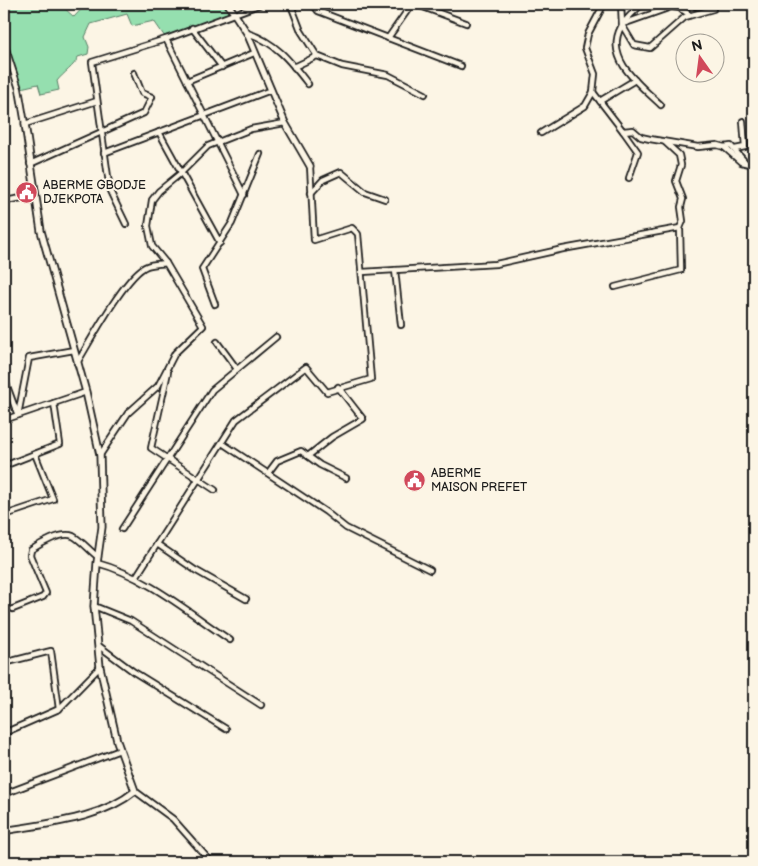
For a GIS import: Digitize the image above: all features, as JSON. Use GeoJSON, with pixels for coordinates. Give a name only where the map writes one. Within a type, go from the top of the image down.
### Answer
{"type":"FeatureCollection","features":[{"type":"Feature","properties":{"kind":"street"},"geometry":{"type":"LineString","coordinates":[[136,577],[236,420],[306,367],[327,392],[371,378],[358,234],[352,228],[314,240],[310,166],[285,122],[247,33],[228,4]]}},
{"type":"Feature","properties":{"kind":"street"},"geometry":{"type":"LineString","coordinates":[[126,224],[110,191],[92,62],[166,39],[260,4]]}},
{"type":"Feature","properties":{"kind":"street"},"geometry":{"type":"LineString","coordinates":[[313,4],[318,11],[461,66]]}},
{"type":"Feature","properties":{"kind":"street"},"geometry":{"type":"LineString","coordinates":[[388,38],[414,4],[466,24]]}},
{"type":"Feature","properties":{"kind":"street"},"geometry":{"type":"LineString","coordinates":[[542,133],[585,106],[593,92],[595,74],[585,48],[588,34],[604,4]]}},
{"type":"Feature","properties":{"kind":"street"},"geometry":{"type":"LineString","coordinates":[[621,4],[622,25],[634,45],[650,48],[685,17],[713,9]]}},
{"type":"Feature","properties":{"kind":"street"},"geometry":{"type":"LineString","coordinates":[[642,4],[622,25],[615,40],[617,55],[635,80],[661,105]]}},
{"type":"Feature","properties":{"kind":"street"},"geometry":{"type":"LineString","coordinates":[[682,10],[692,4],[695,6],[698,4]]}},
{"type":"Feature","properties":{"kind":"street"},"geometry":{"type":"LineString","coordinates":[[290,5],[301,30],[317,56],[342,66],[388,75],[425,94]]}},
{"type":"Feature","properties":{"kind":"street"},"geometry":{"type":"LineString","coordinates":[[622,25],[671,7],[682,10],[690,15]]}},
{"type":"Feature","properties":{"kind":"street"},"geometry":{"type":"LineString","coordinates":[[192,28],[222,67]]}},
{"type":"Feature","properties":{"kind":"street"},"geometry":{"type":"LineString","coordinates":[[247,33],[258,36],[280,50],[308,84]]}},
{"type":"Feature","properties":{"kind":"street"},"geometry":{"type":"LineString","coordinates":[[166,39],[202,116],[244,195]]}},
{"type":"Feature","properties":{"kind":"street"},"geometry":{"type":"LineString","coordinates":[[4,43],[19,89],[34,196],[47,254],[86,392],[100,455],[102,527],[97,560],[94,606],[100,667],[120,750],[134,791],[173,819],[212,862]]}},
{"type":"Feature","properties":{"kind":"street"},"geometry":{"type":"LineString","coordinates":[[187,81],[254,53]]}},
{"type":"Feature","properties":{"kind":"street"},"geometry":{"type":"LineString","coordinates":[[294,67],[317,56]]}},
{"type":"Feature","properties":{"kind":"street"},"geometry":{"type":"LineString","coordinates":[[30,164],[144,113],[152,97],[142,92],[134,73]]}},
{"type":"Feature","properties":{"kind":"street"},"geometry":{"type":"LineString","coordinates":[[600,101],[635,80]]}},
{"type":"Feature","properties":{"kind":"street"},"geometry":{"type":"LineString","coordinates":[[104,153],[271,90]]}},
{"type":"Feature","properties":{"kind":"street"},"geometry":{"type":"LineString","coordinates":[[593,92],[638,152],[629,178]]}},
{"type":"Feature","properties":{"kind":"street"},"geometry":{"type":"LineString","coordinates":[[25,124],[97,101]]}},
{"type":"Feature","properties":{"kind":"street"},"geometry":{"type":"LineString","coordinates":[[735,149],[745,147],[743,121]]}},
{"type":"Feature","properties":{"kind":"street"},"geometry":{"type":"LineString","coordinates":[[100,455],[128,413],[158,386],[169,368],[175,353],[203,326],[166,263],[152,246],[148,226],[152,200],[200,152],[215,142],[251,129],[285,122]]}},
{"type":"Feature","properties":{"kind":"street"},"geometry":{"type":"LineString","coordinates":[[623,131],[633,130],[641,137],[698,147],[709,144],[724,147],[731,146],[746,163]]}},
{"type":"Feature","properties":{"kind":"street"},"geometry":{"type":"LineString","coordinates":[[159,132],[220,243]]}},
{"type":"Feature","properties":{"kind":"street"},"geometry":{"type":"LineString","coordinates":[[615,287],[681,270],[680,228],[683,221],[681,206],[683,199],[676,181],[681,165],[679,155],[665,142]]}},
{"type":"Feature","properties":{"kind":"street"},"geometry":{"type":"LineString","coordinates":[[724,147],[736,159],[754,165]]}},
{"type":"Feature","properties":{"kind":"street"},"geometry":{"type":"LineString","coordinates":[[215,304],[202,269],[220,243],[244,195],[260,154]]}},
{"type":"Feature","properties":{"kind":"street"},"geometry":{"type":"LineString","coordinates":[[312,193],[323,180],[341,172],[365,192],[385,199]]}},
{"type":"Feature","properties":{"kind":"street"},"geometry":{"type":"LineString","coordinates":[[4,201],[34,196]]}},
{"type":"Feature","properties":{"kind":"street"},"geometry":{"type":"LineString","coordinates":[[362,272],[496,264],[563,249],[680,228]]}},
{"type":"Feature","properties":{"kind":"street"},"geometry":{"type":"LineString","coordinates":[[78,363],[118,296],[137,273],[146,266],[166,263]]}},
{"type":"Feature","properties":{"kind":"street"},"geometry":{"type":"LineString","coordinates":[[396,270],[401,324]]}},
{"type":"Feature","properties":{"kind":"street"},"geometry":{"type":"LineString","coordinates":[[122,529],[166,458],[212,390],[276,337]]}},
{"type":"Feature","properties":{"kind":"street"},"geometry":{"type":"LineString","coordinates":[[217,342],[237,369]]}},
{"type":"Feature","properties":{"kind":"street"},"geometry":{"type":"LineString","coordinates":[[18,415],[29,358],[74,350]]}},
{"type":"Feature","properties":{"kind":"street"},"geometry":{"type":"LineString","coordinates":[[169,368],[152,448],[216,490]]}},
{"type":"Feature","properties":{"kind":"street"},"geometry":{"type":"LineString","coordinates":[[4,378],[18,415]]}},
{"type":"Feature","properties":{"kind":"street"},"geometry":{"type":"LineString","coordinates":[[308,456],[332,437],[363,419],[338,387]]}},
{"type":"Feature","properties":{"kind":"street"},"geometry":{"type":"LineString","coordinates":[[4,420],[86,392]]}},
{"type":"Feature","properties":{"kind":"street"},"geometry":{"type":"LineString","coordinates":[[4,466],[60,444],[54,403]]}},
{"type":"Feature","properties":{"kind":"street"},"geometry":{"type":"LineString","coordinates":[[222,443],[363,538],[430,570]]}},
{"type":"Feature","properties":{"kind":"street"},"geometry":{"type":"LineString","coordinates":[[268,473],[277,461],[301,451],[320,465],[346,478]]}},
{"type":"Feature","properties":{"kind":"street"},"geometry":{"type":"LineString","coordinates":[[8,514],[54,499],[35,454]]}},
{"type":"Feature","properties":{"kind":"street"},"geometry":{"type":"LineString","coordinates":[[13,609],[44,597],[46,594],[30,555],[31,550],[66,535],[73,536],[97,560],[136,577],[230,640]]}},
{"type":"Feature","properties":{"kind":"street"},"geometry":{"type":"LineString","coordinates":[[157,544],[195,570],[246,599]]}},
{"type":"Feature","properties":{"kind":"street"},"geometry":{"type":"LineString","coordinates":[[94,606],[131,621],[261,705]]}},
{"type":"Feature","properties":{"kind":"street"},"geometry":{"type":"LineString","coordinates":[[99,646],[134,672],[226,728]]}},
{"type":"Feature","properties":{"kind":"street"},"geometry":{"type":"LineString","coordinates":[[4,663],[51,651],[59,709]]}},
{"type":"Feature","properties":{"kind":"street"},"geometry":{"type":"LineString","coordinates":[[4,733],[59,709],[100,667]]}},
{"type":"Feature","properties":{"kind":"street"},"geometry":{"type":"LineString","coordinates":[[4,794],[120,750]]}},
{"type":"Feature","properties":{"kind":"street"},"geometry":{"type":"LineString","coordinates":[[4,831],[100,810],[116,804],[134,791]]}},
{"type":"Feature","properties":{"kind":"green space"},"geometry":{"type":"Polygon","coordinates":[[[4,4],[63,4],[63,7],[74,17],[86,4],[225,4],[228,13],[165,37],[154,21],[132,26],[127,14],[91,24],[85,37],[89,47],[88,54],[78,57],[57,81],[59,90],[41,94],[38,84],[21,88],[4,33],[4,4]]]}},
{"type":"Feature","properties":{"kind":"place","name":"ABERME GBODJE DJEKPOTA"},"geometry":{"type":"Point","coordinates":[27,192]}},
{"type":"Feature","properties":{"kind":"place","name":"ABERME MAISON PREFET"},"geometry":{"type":"Point","coordinates":[415,480]}}]}
